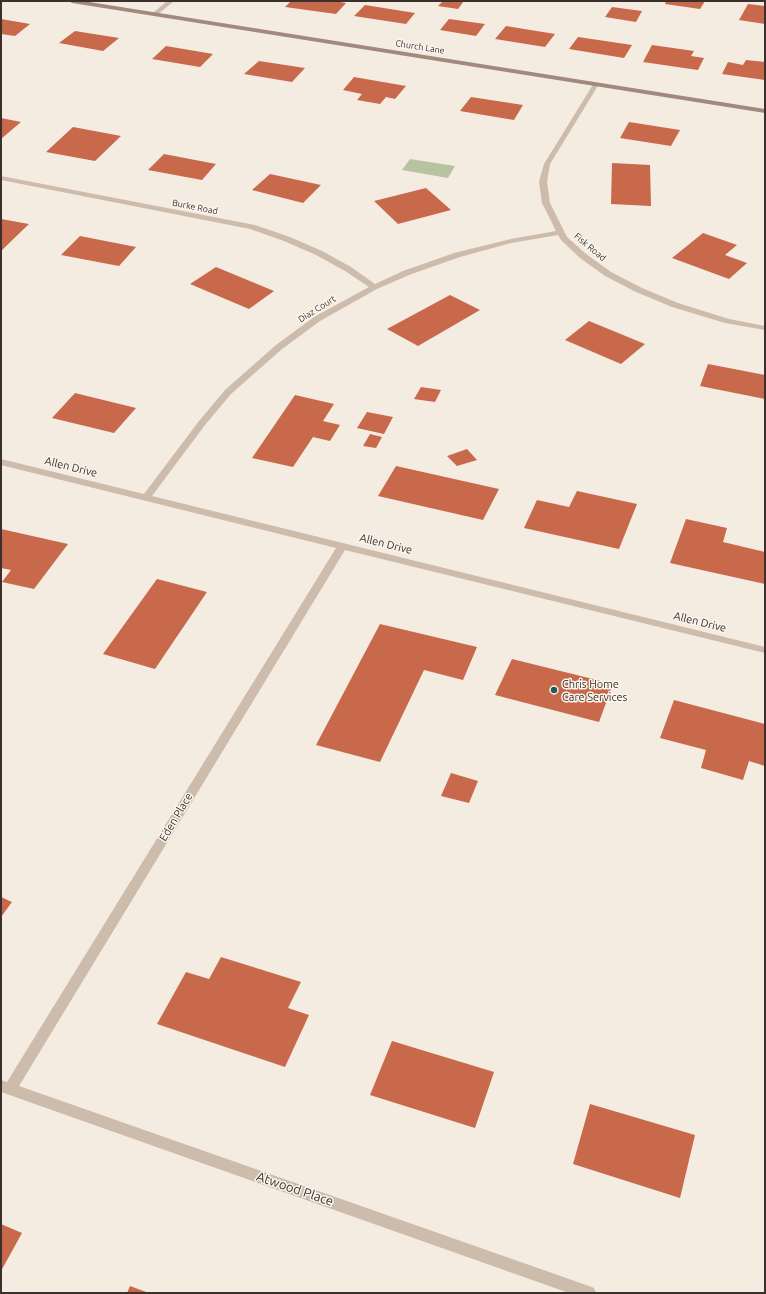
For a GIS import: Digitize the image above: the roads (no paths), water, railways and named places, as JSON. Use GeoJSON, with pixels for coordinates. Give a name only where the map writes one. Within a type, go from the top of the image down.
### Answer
{"type":"FeatureCollection","features":[{"type":"Feature","properties":{"kind":"street","name":"Church Lane"},"geometry":{"type":"LineString","coordinates":[[72,1],[765,111]]}},
{"type":"Feature","properties":{"kind":"street"},"geometry":{"type":"LineString","coordinates":[[155,14],[171,1]]}},
{"type":"Feature","properties":{"kind":"street","name":"Fisk Road"},"geometry":{"type":"LineString","coordinates":[[596,84],[547,164],[543,182],[546,203],[564,238],[583,256],[608,274],[639,290],[674,305],[728,321],[765,328]]}},
{"type":"Feature","properties":{"kind":"street","name":"Burke Road"},"geometry":{"type":"LineString","coordinates":[[1,178],[252,227],[287,239],[319,253],[348,269],[374,287]]}},
{"type":"Feature","properties":{"kind":"street","name":"Diaz Court"},"geometry":{"type":"LineString","coordinates":[[146,498],[202,423],[228,392],[279,347],[317,319],[374,287],[406,273],[457,255],[511,241],[561,232]]}},
{"type":"Feature","properties":{"kind":"street","name":"Allen Drive"},"geometry":{"type":"LineString","coordinates":[[1,462],[765,650]]}},
{"type":"Feature","properties":{"kind":"street","name":"Eden Place"},"geometry":{"type":"LineString","coordinates":[[6,1087],[342,546]]}},
{"type":"Feature","properties":{"kind":"street","name":"Atwood Place"},"geometry":{"type":"LineString","coordinates":[[6,1087],[589,1293]]}},
{"type":"Feature","properties":{"kind":"place","name":"Chris Home Care Services"},"geometry":{"type":"Point","coordinates":[554,690]}}]}
